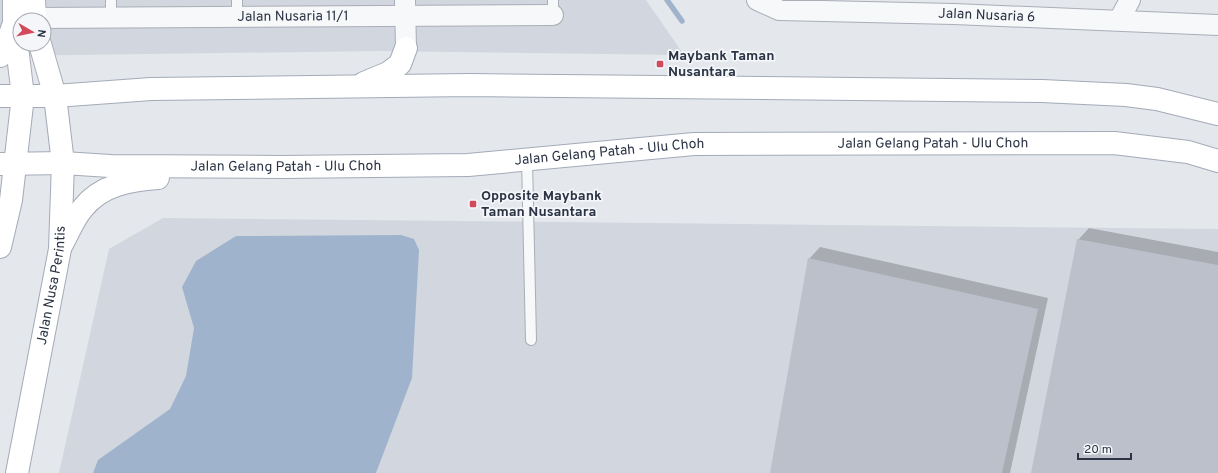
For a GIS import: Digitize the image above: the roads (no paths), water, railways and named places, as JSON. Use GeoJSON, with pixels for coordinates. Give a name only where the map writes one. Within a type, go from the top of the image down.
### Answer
{"type":"FeatureCollection","features":[{"type":"Feature","properties":{"kind":"main road"},"geometry":{"type":"LineString","coordinates":[[14,0],[26,12]]}},
{"type":"Feature","properties":{"kind":"main road"},"geometry":{"type":"LineString","coordinates":[[0,56],[12,39]]}},
{"type":"Feature","properties":{"kind":"main road"},"geometry":{"type":"LineString","coordinates":[[406,48],[412,66],[421,74],[431,78],[470,85]]}},
{"type":"Feature","properties":{"kind":"main road"},"geometry":{"type":"LineString","coordinates":[[333,87],[369,82],[388,73],[400,64],[406,48]]}},
{"type":"Feature","properties":{"kind":"main road"},"geometry":{"type":"LineString","coordinates":[[0,247],[11,200],[8,164],[23,96],[26,52]]}},
{"type":"Feature","properties":{"kind":"main road","name":"Jalan Nusa Perintis"},"geometry":{"type":"LineString","coordinates":[[17,473],[60,249],[63,163],[55,96],[42,52]]}},
{"type":"Feature","properties":{"kind":"main road"},"geometry":{"type":"LineString","coordinates":[[0,96],[55,96],[151,89],[470,85],[1042,91],[1126,95],[1157,99],[1218,114]]}},
{"type":"Feature","properties":{"kind":"main road","name":"Jalan Gelang Patah - Ulu Choh"},"geometry":{"type":"LineString","coordinates":[[8,164],[63,163],[110,166],[281,167],[468,165],[694,144],[1114,143],[1188,152],[1218,161]]}},
{"type":"Feature","properties":{"kind":"main road"},"geometry":{"type":"LineString","coordinates":[[60,249],[82,208],[101,191],[131,180],[281,167]]}},
{"type":"Feature","properties":{"kind":"street","name":"Jalan Nusaria 6"},"geometry":{"type":"LineString","coordinates":[[757,0],[779,10],[958,7],[1119,20],[1218,25]]}},
{"type":"Feature","properties":{"kind":"street"},"geometry":{"type":"LineString","coordinates":[[1119,20],[1130,0]]}},
{"type":"Feature","properties":{"kind":"street","name":"Jalan Nusaria 11/1"},"geometry":{"type":"LineString","coordinates":[[52,13],[111,9],[552,8]]}},
{"type":"Feature","properties":{"kind":"street"},"geometry":{"type":"LineString","coordinates":[[406,9],[406,48]]}},
{"type":"Feature","properties":{"kind":"lane"},"geometry":{"type":"LineString","coordinates":[[527,159],[531,340]]}},
{"type":"Feature","properties":{"kind":"water"},"geometry":{"type":"Polygon","coordinates":[[[401,235],[414,239],[419,250],[412,378],[376,473],[93,473],[98,460],[170,409],[186,376],[194,328],[182,287],[196,261],[236,236],[401,235]]]}},
{"type":"Feature","properties":{"kind":"waterway"},"geometry":{"type":"LineString","coordinates":[[667,0],[682,21]]}},
{"type":"Feature","properties":{"kind":"place","name":"Maybank Taman Nusantara"},"geometry":{"type":"Point","coordinates":[660,64]}},
{"type":"Feature","properties":{"kind":"place","name":"Opposite Maybank Taman Nusantara"},"geometry":{"type":"Point","coordinates":[473,204]}}]}
